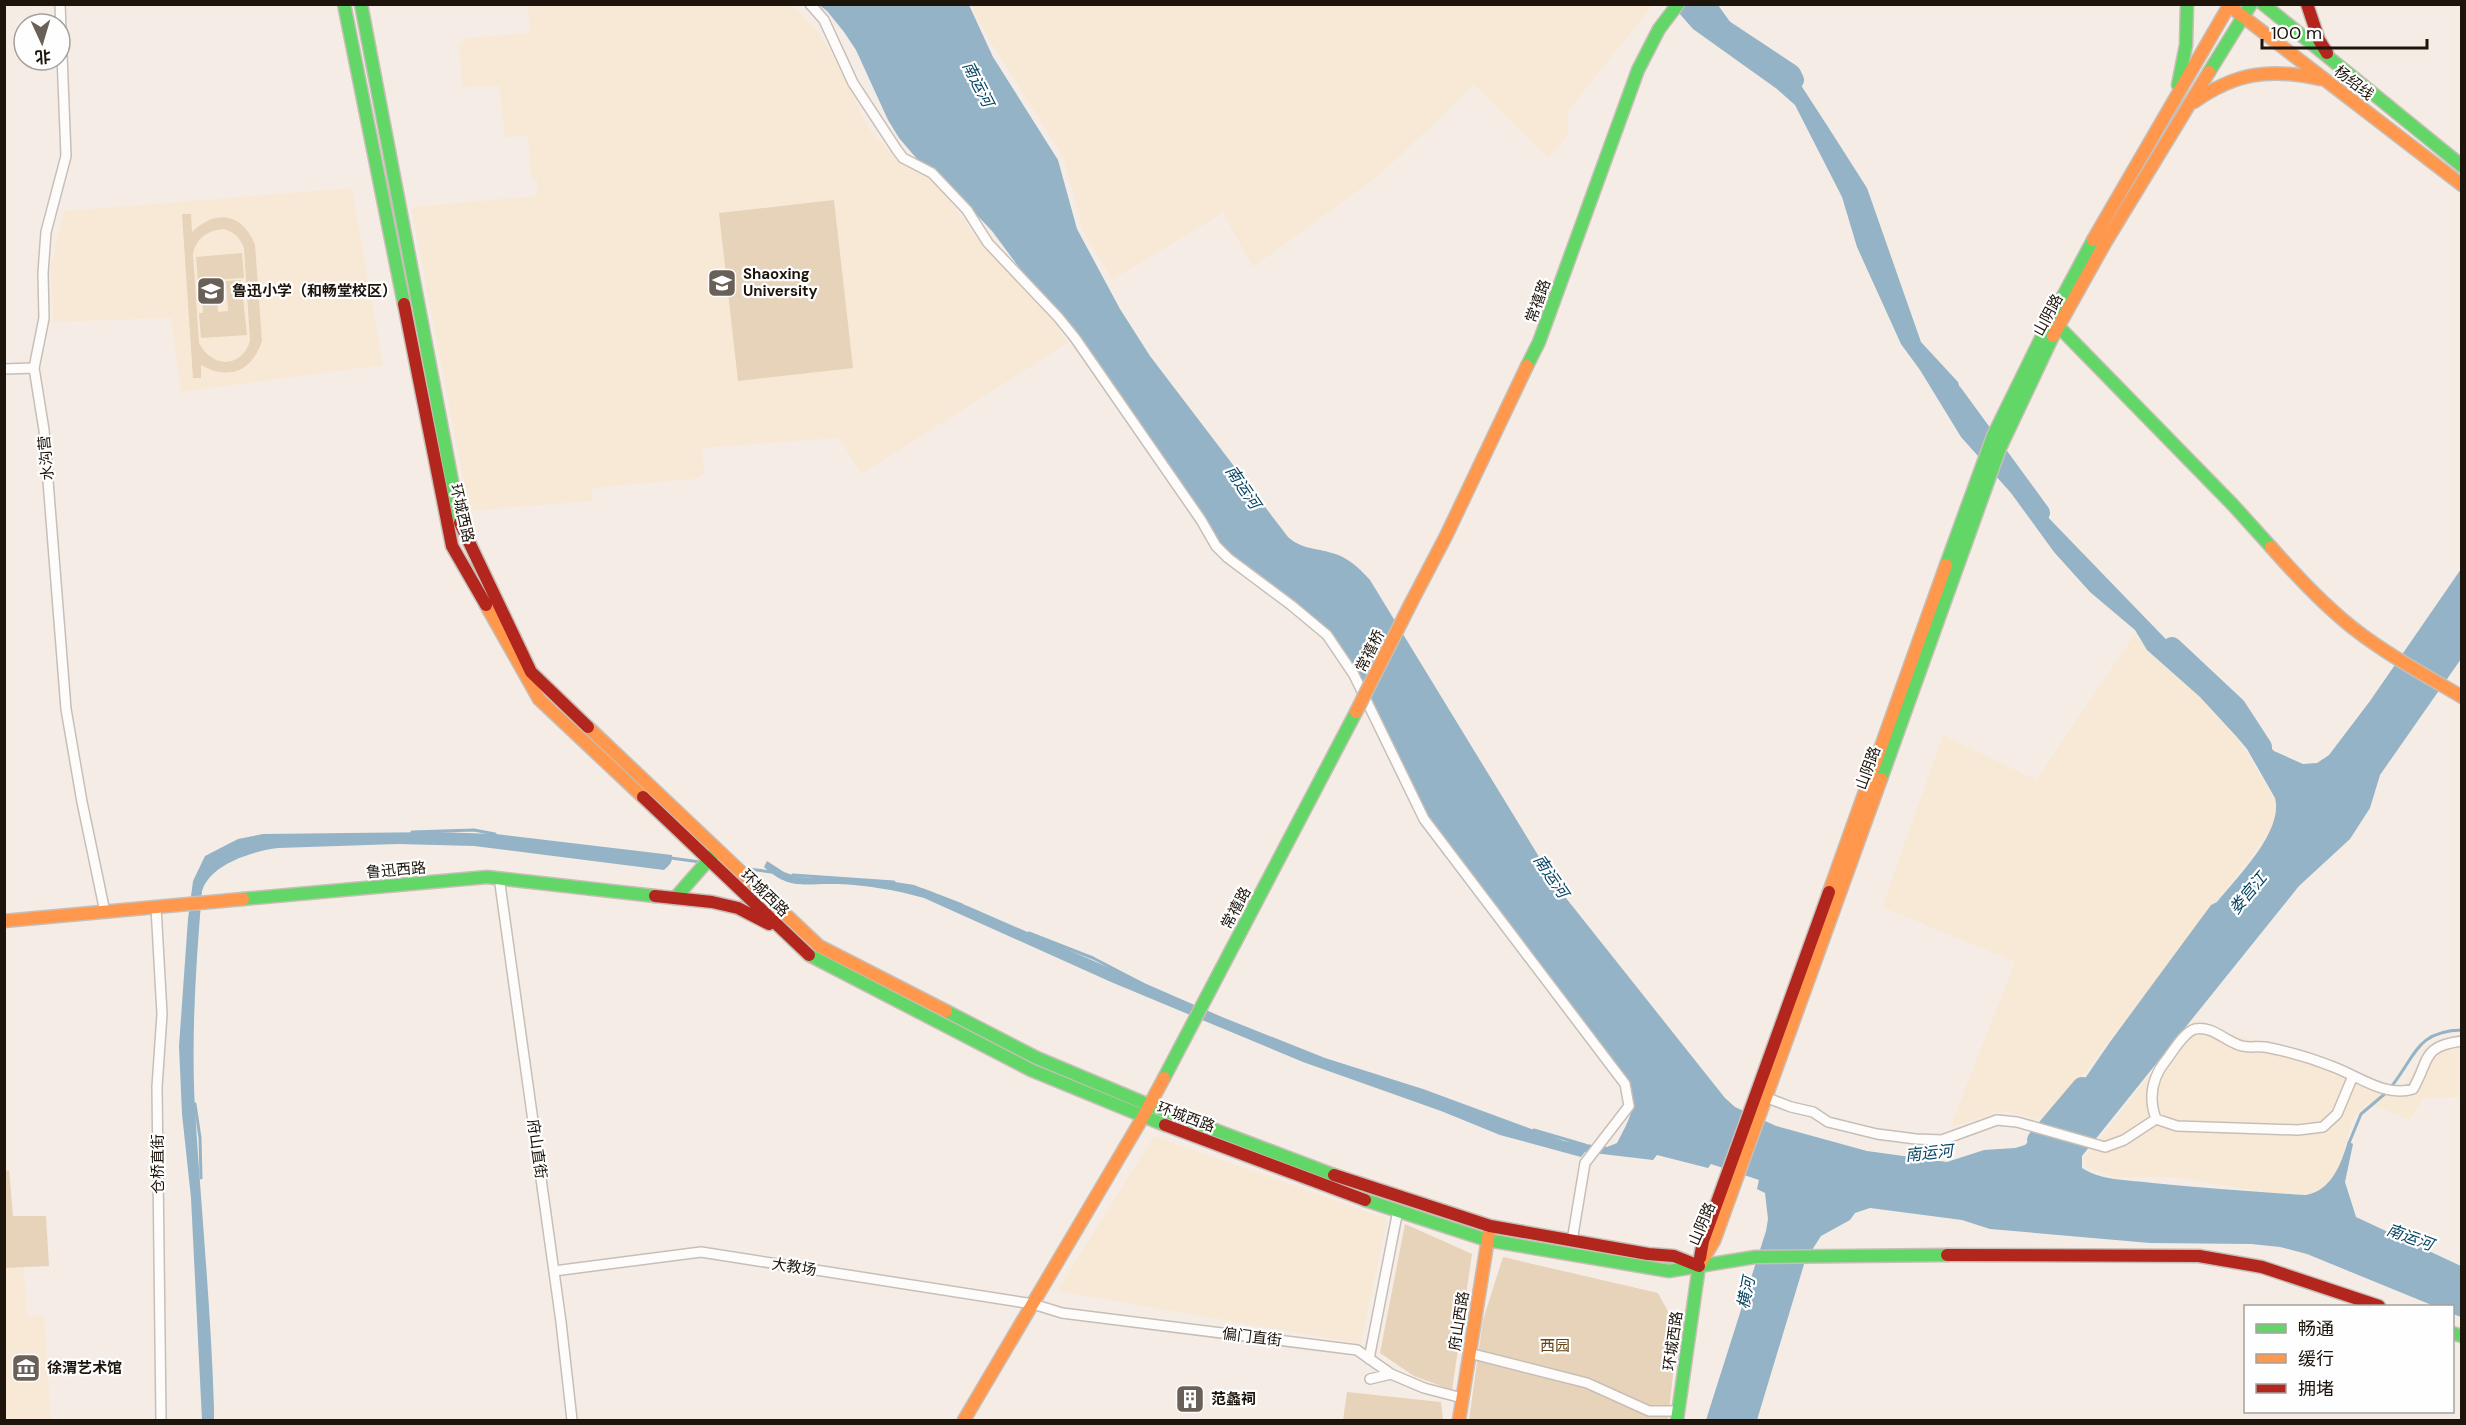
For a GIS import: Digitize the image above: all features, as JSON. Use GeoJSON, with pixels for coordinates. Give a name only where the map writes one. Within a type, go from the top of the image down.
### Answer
{"type":"FeatureCollection","features":[{"type":"Feature","properties":{"kind":"main road","name":"环城西路"},"geometry":{"type":"LineString","coordinates":[[344,4],[452,546],[539,699],[784,932],[811,957],[1031,1070],[1143,1117],[1487,1240],[1669,1271],[1699,1266]]}},
{"type":"Feature","properties":{"kind":"main road","name":"环城西路"},"geometry":{"type":"LineString","coordinates":[[361,4],[461,528],[531,672],[753,885],[819,946],[1037,1058],[1149,1105],[1369,1188],[1490,1226],[1648,1254],[1674,1256],[1699,1266]]}},
{"type":"Feature","properties":{"kind":"main road","name":"常禧路"},"geometry":{"type":"LineString","coordinates":[[1411,603],[1446,536],[1539,342],[1638,70],[1668,15],[1678,4]]}},
{"type":"Feature","properties":{"kind":"main road"},"geometry":{"type":"LineString","coordinates":[[2172,105],[2186,56],[2187,4]]}},
{"type":"Feature","properties":{"kind":"main road","name":"山阴路"},"geometry":{"type":"LineString","coordinates":[[1753,1115],[1765,1096],[2000,448],[2058,326],[2111,233],[2251,4]]}},
{"type":"Feature","properties":{"kind":"main road","name":"杨绍线"},"geometry":{"type":"LineString","coordinates":[[2263,4],[2462,166]]}},
{"type":"Feature","properties":{"kind":"main road"},"geometry":{"type":"LineString","coordinates":[[2307,4],[2319,40],[2335,64]]}},
{"type":"Feature","properties":{"kind":"main road","name":"山阴路"},"geometry":{"type":"LineString","coordinates":[[1699,1266],[1714,1241],[1731,1178],[1992,436],[2073,275],[2230,5]]}},
{"type":"Feature","properties":{"kind":"main road","name":"杨绍线"},"geometry":{"type":"LineString","coordinates":[[2230,5],[2462,185]]}},
{"type":"Feature","properties":{"kind":"main road"},"geometry":{"type":"LineString","coordinates":[[2186,109],[2209,90],[2238,76],[2268,72],[2296,73],[2326,81]]}},
{"type":"Feature","properties":{"kind":"main road"},"geometry":{"type":"LineString","coordinates":[[2058,326],[2233,505],[2299,579],[2343,620],[2393,655],[2459,695]]}},
{"type":"Feature","properties":{"kind":"main road","name":"常禧桥"},"geometry":{"type":"LineString","coordinates":[[1356,712],[1411,603]]}},
{"type":"Feature","properties":{"kind":"main road","name":"常禧路"},"geometry":{"type":"LineString","coordinates":[[964,1420],[1143,1117],[1356,712]]}},
{"type":"Feature","properties":{"kind":"main road"},"geometry":{"type":"LineString","coordinates":[[675,898],[717,850]]}},
{"type":"Feature","properties":{"kind":"main road","name":"鲁迅西路"},"geometry":{"type":"LineString","coordinates":[[4,921],[499,877],[712,902],[738,908],[784,932]]}},
{"type":"Feature","properties":{"kind":"main road","name":"府山西路"},"geometry":{"type":"LineString","coordinates":[[1459,1420],[1490,1226]]}},
{"type":"Feature","properties":{"kind":"main road"},"geometry":{"type":"LineString","coordinates":[[1699,1266],[1755,1257],[1813,1255],[2199,1256],[2262,1267],[2376,1305]]}},
{"type":"Feature","properties":{"kind":"main road","name":"环城西路"},"geometry":{"type":"LineString","coordinates":[[1677,1416],[1699,1266]]}},
{"type":"Feature","properties":{"kind":"street","name":"水沟营"},"geometry":{"type":"LineString","coordinates":[[60,4],[66,156],[46,232],[43,273],[44,318],[34,368],[44,430],[66,709],[82,802],[105,912]]}},
{"type":"Feature","properties":{"kind":"street"},"geometry":{"type":"LineString","coordinates":[[810,4],[824,20],[853,83],[897,150],[903,158],[932,173],[967,210],[988,243],[1075,338],[1201,520],[1216,546],[1228,558],[1292,605],[1327,635],[1354,675],[1424,819],[1626,1084],[1629,1106],[1585,1163],[1572,1240]]}},
{"type":"Feature","properties":{"kind":"street"},"geometry":{"type":"LineString","coordinates":[[4,369],[34,368]]}},
{"type":"Feature","properties":{"kind":"street","name":"府山直街"},"geometry":{"type":"LineString","coordinates":[[499,877],[554,1271],[572,1420]]}},
{"type":"Feature","properties":{"kind":"street","name":"仓桥直街"},"geometry":{"type":"LineString","coordinates":[[156,907],[162,1014],[157,1088],[161,1420]]}},
{"type":"Feature","properties":{"kind":"street"},"geometry":{"type":"LineString","coordinates":[[2156,1119],[2151,1098],[2153,1083],[2160,1067],[2188,1033],[2195,1029],[2207,1030],[2241,1046],[2264,1047],[2332,1066],[2396,1091],[2414,1089],[2432,1050],[2443,1044],[2462,1041]]}},
{"type":"Feature","properties":{"kind":"street"},"geometry":{"type":"LineString","coordinates":[[2156,1119],[2177,1126],[2298,1130],[2323,1127],[2337,1114],[2353,1076]]}},
{"type":"Feature","properties":{"kind":"street"},"geometry":{"type":"LineString","coordinates":[[1765,1096],[1791,1107],[1813,1112],[1828,1122],[1877,1134],[1916,1139],[1942,1140],[1997,1120],[2037,1127],[2105,1147],[2114,1145],[2156,1119]]}},
{"type":"Feature","properties":{"kind":"street"},"geometry":{"type":"LineString","coordinates":[[1369,1359],[1398,1210]]}},
{"type":"Feature","properties":{"kind":"street","name":"大教场"},"geometry":{"type":"LineString","coordinates":[[554,1271],[701,1252],[1033,1304]]}},
{"type":"Feature","properties":{"kind":"street","name":"偏门直街"},"geometry":{"type":"LineString","coordinates":[[1033,1304],[1062,1313],[1357,1350],[1391,1374],[1424,1388],[1462,1398]]}},
{"type":"Feature","properties":{"kind":"street"},"geometry":{"type":"LineString","coordinates":[[1469,1353],[1587,1383],[1649,1411],[1677,1416]]}},
{"type":"Feature","properties":{"kind":"street"},"geometry":{"type":"LineString","coordinates":[[1370,1379],[1391,1374]]}},
{"type":"Feature","properties":{"kind":"shaded area"},"geometry":{"type":"Polygon","coordinates":[[[973,4],[1653,5],[1568,111],[1568,135],[1548,158],[1474,85],[1381,174],[1253,267],[1223,213],[1112,280],[1083,230],[1063,157],[974,15],[973,4]]]}},
{"type":"Feature","properties":{"kind":"shaded area","name":"Shaoxing University"},"geometry":{"type":"Polygon","coordinates":[[[528,5],[793,5],[819,33],[843,73],[867,126],[899,162],[936,182],[984,248],[1051,318],[1068,343],[861,474],[839,438],[702,448],[704,474],[695,479],[592,488],[593,501],[469,511],[411,207],[537,196],[537,179],[531,178],[528,135],[505,138],[499,86],[462,87],[459,45],[466,38],[530,33],[528,5]]]}},
{"type":"Feature","properties":{"kind":"shaded area","name":"鲁迅小学（和畅堂校区）"},"geometry":{"type":"Polygon","coordinates":[[[352,188],[383,365],[181,392],[171,318],[53,322],[51,265],[64,211],[352,188]]]}},
{"type":"Feature","properties":{"kind":"shaded area"},"geometry":{"type":"Polygon","coordinates":[[[2134,635],[2220,710],[2284,814],[2047,1122],[2004,1111],[1950,1127],[2015,962],[1882,907],[1943,735],[2036,780],[2134,635]]]}},
{"type":"Feature","properties":{"kind":"shaded area"},"geometry":{"type":"Polygon","coordinates":[[[2192,1020],[2241,1037],[2288,1047],[2380,1082],[2404,1086],[2425,1048],[2443,1039],[2461,1035],[2461,1097],[2424,1098],[2409,1120],[2368,1103],[2352,1120],[2338,1173],[2327,1194],[2280,1195],[2175,1177],[2113,1177],[2087,1167],[2084,1159],[2192,1020]]]}},
{"type":"Feature","properties":{"kind":"shaded area"},"geometry":{"type":"Polygon","coordinates":[[[1154,1136],[1387,1219],[1361,1344],[1057,1291],[1154,1136]]]}},
{"type":"Feature","properties":{"kind":"shaded area","name":"徐渭艺术馆"},"geometry":{"type":"Polygon","coordinates":[[[24,1267],[27,1316],[44,1315],[51,1420],[5,1420],[4,1268],[24,1267]]]}},
{"type":"Feature","properties":{"kind":"green space"},"geometry":{"type":"Polygon","coordinates":[[[834,200],[853,368],[738,381],[719,213],[834,200]]]}},
{"type":"Feature","properties":{"kind":"green space"},"geometry":{"type":"Polygon","coordinates":[[[182,214],[191,214],[192,232],[201,224],[220,217],[236,221],[250,235],[255,245],[262,341],[258,351],[246,366],[230,372],[221,372],[201,365],[201,378],[193,378],[182,214]],[[224,229],[208,233],[200,239],[193,254],[199,343],[211,357],[226,362],[240,357],[250,341],[244,248],[239,238],[224,229]]]}},
{"type":"Feature","properties":{"kind":"green space"},"geometry":{"type":"Polygon","coordinates":[[[242,253],[244,278],[198,281],[196,257],[242,253]]]}},
{"type":"Feature","properties":{"kind":"green space"},"geometry":{"type":"Polygon","coordinates":[[[241,280],[247,335],[201,338],[199,313],[203,313],[201,282],[216,281],[218,312],[228,311],[226,281],[241,280]]]}},
{"type":"Feature","properties":{"kind":"green space"},"geometry":{"type":"Polygon","coordinates":[[[9,1170],[13,1216],[46,1216],[49,1266],[5,1268],[4,1171],[9,1170]]]}},
{"type":"Feature","properties":{"kind":"green space"},"geometry":{"type":"Polygon","coordinates":[[[1405,1224],[1472,1254],[1452,1390],[1414,1376],[1380,1353],[1405,1224]]]}},
{"type":"Feature","properties":{"kind":"green space","name":"西园"},"geometry":{"type":"Polygon","coordinates":[[[1503,1257],[1658,1293],[1678,1330],[1668,1420],[1469,1420],[1483,1320],[1503,1257]]]}},
{"type":"Feature","properties":{"kind":"green space"},"geometry":{"type":"Polygon","coordinates":[[[1347,1392],[1441,1402],[1443,1420],[1343,1420],[1347,1392]]]}},
{"type":"Feature","properties":{"kind":"water","name":"南运河"},"geometry":{"type":"Polygon","coordinates":[[[819,5],[969,5],[993,57],[1058,160],[1077,229],[1120,309],[1150,356],[1288,537],[1303,546],[1343,557],[1370,580],[1558,888],[1725,1098],[1735,1107],[1776,1126],[1867,1151],[1947,1162],[1984,1150],[2025,1145],[2049,1120],[2055,1122],[2110,1042],[2211,905],[2217,902],[2247,867],[2273,825],[2276,811],[2275,798],[2247,749],[2236,736],[2200,697],[2147,650],[2135,630],[2090,592],[2054,552],[2011,493],[1961,437],[1920,370],[1901,344],[1857,247],[1842,197],[1795,105],[1777,89],[1693,29],[1672,5],[1718,5],[1748,47],[1795,76],[1867,188],[1921,342],[1958,382],[1969,420],[2016,482],[2040,509],[2274,751],[2303,764],[2317,763],[2329,755],[2370,701],[2461,569],[2461,659],[2380,775],[2370,808],[2350,839],[2299,886],[2082,1156],[2082,1168],[2116,1179],[2306,1195],[2323,1188],[2329,1182],[2338,1167],[2348,1141],[2353,1144],[2345,1182],[2356,1217],[2461,1266],[2461,1317],[2454,1314],[2454,1305],[2432,1305],[2307,1254],[2280,1247],[2251,1244],[2150,1243],[1990,1229],[1962,1220],[1870,1208],[1855,1213],[1850,1220],[1821,1236],[1805,1261],[1757,1420],[1706,1420],[1766,1231],[1768,1219],[1765,1193],[1757,1189],[1759,1180],[1711,1164],[1708,1168],[1657,1155],[1653,1160],[1585,1152],[1581,1157],[1500,1135],[1441,1111],[1303,1062],[1111,982],[924,898],[859,885],[790,883],[773,875],[764,867],[767,861],[784,872],[798,877],[889,881],[914,885],[970,907],[1222,1017],[1325,1058],[1423,1089],[1564,1141],[1607,1147],[1617,1143],[1632,1110],[1631,1089],[1579,1014],[1431,823],[1336,647],[1232,561],[1120,403],[992,231],[958,195],[917,159],[899,138],[888,120],[856,50],[827,11],[819,5]]]}},
{"type":"Feature","properties":{"kind":"water"},"geometry":{"type":"Polygon","coordinates":[[[436,832],[496,834],[672,855],[672,857],[670,864],[664,870],[474,846],[398,844],[278,848],[245,856],[223,866],[214,873],[202,891],[194,1027],[197,1146],[211,1333],[214,1420],[202,1420],[191,1198],[182,1114],[179,1046],[193,881],[205,856],[238,839],[263,834],[436,832]]]}},
{"type":"Feature","properties":{"kind":"waterway"},"geometry":{"type":"LineString","coordinates":[[1694,4],[1708,19],[1791,74],[1794,80]]}},
{"type":"Feature","properties":{"kind":"waterway"},"geometry":{"type":"LineString","coordinates":[[1953,394],[2040,513]]}},
{"type":"Feature","properties":{"kind":"waterway"},"geometry":{"type":"LineString","coordinates":[[2172,647],[2236,707],[2262,747]]}},
{"type":"Feature","properties":{"kind":"waterway"},"geometry":{"type":"LineString","coordinates":[[412,832],[474,830],[495,834]]}},
{"type":"Feature","properties":{"kind":"waterway"},"geometry":{"type":"LineString","coordinates":[[671,858],[700,862]]}},
{"type":"Feature","properties":{"kind":"waterway"},"geometry":{"type":"LineString","coordinates":[[742,868],[771,872]]}},
{"type":"Feature","properties":{"kind":"waterway"},"geometry":{"type":"LineString","coordinates":[[793,875],[894,882]]}},
{"type":"Feature","properties":{"kind":"waterway"},"geometry":{"type":"LineString","coordinates":[[923,890],[962,905]]}},
{"type":"Feature","properties":{"kind":"waterway"},"geometry":{"type":"LineString","coordinates":[[1029,933],[1093,958],[1143,984]]}},
{"type":"Feature","properties":{"kind":"waterway"},"geometry":{"type":"LineString","coordinates":[[2391,1087],[2426,1040],[2447,1031],[2462,1030]]}},
{"type":"Feature","properties":{"kind":"waterway","name":"娄宫江"},"geometry":{"type":"LineString","coordinates":[[2037,1140],[2082,1087]]}},
{"type":"Feature","properties":{"kind":"waterway"},"geometry":{"type":"LineString","coordinates":[[2349,1143],[2361,1114],[2387,1092]]}},
{"type":"Feature","properties":{"kind":"waterway"},"geometry":{"type":"LineString","coordinates":[[195,1104],[200,1138],[201,1178]]}},
{"type":"Feature","properties":{"kind":"waterway"},"geometry":{"type":"LineString","coordinates":[[1534,1130],[1585,1145]]}},
{"type":"Feature","properties":{"kind":"traffic: fast"},"geometry":{"type":"LineString","coordinates":[[344,4],[404,304]]}},
{"type":"Feature","properties":{"kind":"traffic: fast"},"geometry":{"type":"LineString","coordinates":[[361,4],[460,523]]}},
{"type":"Feature","properties":{"kind":"traffic: fast"},"geometry":{"type":"LineString","coordinates":[[1527,366],[1539,342],[1638,70],[1659,29],[1678,4]]}},
{"type":"Feature","properties":{"kind":"traffic: fast"},"geometry":{"type":"LineString","coordinates":[[2178,85],[2186,45],[2187,4]]}},
{"type":"Feature","properties":{"kind":"traffic: fast"},"geometry":{"type":"LineString","coordinates":[[2209,72],[2251,4]]}},
{"type":"Feature","properties":{"kind":"traffic: fast"},"geometry":{"type":"LineString","coordinates":[[2263,4],[2462,166]]}},
{"type":"Feature","properties":{"kind":"traffic: fast"},"geometry":{"type":"LineString","coordinates":[[1946,565],[1993,436],[2047,326],[2093,240]]}},
{"type":"Feature","properties":{"kind":"traffic: fast"},"geometry":{"type":"LineString","coordinates":[[2058,326],[2271,547]]}},
{"type":"Feature","properties":{"kind":"traffic: fast"},"geometry":{"type":"LineString","coordinates":[[1881,779],[2000,448],[2053,336]]}},
{"type":"Feature","properties":{"kind":"traffic: fast"},"geometry":{"type":"LineString","coordinates":[[1164,1078],[1356,712]]}},
{"type":"Feature","properties":{"kind":"traffic: fast"},"geometry":{"type":"LineString","coordinates":[[675,898],[712,856]]}},
{"type":"Feature","properties":{"kind":"traffic: fast"},"geometry":{"type":"LineString","coordinates":[[243,899],[487,877],[655,896]]}},
{"type":"Feature","properties":{"kind":"traffic: fast"},"geometry":{"type":"LineString","coordinates":[[809,955],[1031,1070],[1165,1125]]}},
{"type":"Feature","properties":{"kind":"traffic: fast"},"geometry":{"type":"LineString","coordinates":[[946,1011],[1037,1058],[1149,1105],[1334,1175]]}},
{"type":"Feature","properties":{"kind":"traffic: fast"},"geometry":{"type":"LineString","coordinates":[[1365,1200],[1487,1240],[1669,1271],[1755,1257],[1947,1255]]}},
{"type":"Feature","properties":{"kind":"traffic: fast"},"geometry":{"type":"LineString","coordinates":[[1677,1420],[1699,1266]]}},
{"type":"Feature","properties":{"kind":"traffic: fast"},"geometry":{"type":"LineString","coordinates":[[2454,1334],[2462,1336]]}},
{"type":"Feature","properties":{"kind":"traffic: slow"},"geometry":{"type":"LineString","coordinates":[[2093,240],[2230,4]]}},
{"type":"Feature","properties":{"kind":"traffic: slow"},"geometry":{"type":"LineString","coordinates":[[2237,12],[2462,185]]}},
{"type":"Feature","properties":{"kind":"traffic: slow"},"geometry":{"type":"LineString","coordinates":[[2053,336],[2105,243],[2209,72]]}},
{"type":"Feature","properties":{"kind":"traffic: slow"},"geometry":{"type":"LineString","coordinates":[[2194,102],[2225,84],[2254,75],[2286,74],[2320,79]]}},
{"type":"Feature","properties":{"kind":"traffic: slow"},"geometry":{"type":"LineString","coordinates":[[1411,603],[1446,536],[1527,366]]}},
{"type":"Feature","properties":{"kind":"traffic: slow"},"geometry":{"type":"LineString","coordinates":[[2271,547],[2332,611],[2370,641],[2462,697]]}},
{"type":"Feature","properties":{"kind":"traffic: slow"},"geometry":{"type":"LineString","coordinates":[[1829,892],[1946,565]]}},
{"type":"Feature","properties":{"kind":"traffic: slow"},"geometry":{"type":"LineString","coordinates":[[1356,712],[1411,603]]}},
{"type":"Feature","properties":{"kind":"traffic: slow"},"geometry":{"type":"LineString","coordinates":[[486,605],[539,699],[643,797]]}},
{"type":"Feature","properties":{"kind":"traffic: slow"},"geometry":{"type":"LineString","coordinates":[[588,727],[819,946],[946,1011]]}},
{"type":"Feature","properties":{"kind":"traffic: slow"},"geometry":{"type":"LineString","coordinates":[[1699,1266],[1714,1241],[1881,779]]}},
{"type":"Feature","properties":{"kind":"traffic: slow"},"geometry":{"type":"LineString","coordinates":[[4,921],[243,899]]}},
{"type":"Feature","properties":{"kind":"traffic: slow"},"geometry":{"type":"LineString","coordinates":[[964,1420],[1164,1078]]}},
{"type":"Feature","properties":{"kind":"traffic: slow"},"geometry":{"type":"LineString","coordinates":[[1459,1420],[1489,1232]]}},
{"type":"Feature","properties":{"kind":"traffic: jam"},"geometry":{"type":"LineString","coordinates":[[2307,4],[2319,40],[2327,53]]}},
{"type":"Feature","properties":{"kind":"traffic: jam"},"geometry":{"type":"LineString","coordinates":[[404,304],[452,546],[486,605]]}},
{"type":"Feature","properties":{"kind":"traffic: jam"},"geometry":{"type":"LineString","coordinates":[[460,523],[531,672],[588,727]]}},
{"type":"Feature","properties":{"kind":"traffic: jam"},"geometry":{"type":"LineString","coordinates":[[643,797],[809,955]]}},
{"type":"Feature","properties":{"kind":"traffic: jam"},"geometry":{"type":"LineString","coordinates":[[1700,1258],[1703,1241],[1829,892]]}},
{"type":"Feature","properties":{"kind":"traffic: jam"},"geometry":{"type":"LineString","coordinates":[[655,896],[712,902],[738,908],[769,924]]}},
{"type":"Feature","properties":{"kind":"traffic: jam"},"geometry":{"type":"LineString","coordinates":[[1165,1125],[1365,1200]]}},
{"type":"Feature","properties":{"kind":"traffic: jam"},"geometry":{"type":"LineString","coordinates":[[1334,1175],[1490,1226],[1648,1254],[1674,1256],[1699,1266]]}},
{"type":"Feature","properties":{"kind":"traffic: jam"},"geometry":{"type":"LineString","coordinates":[[1947,1255],[2199,1256],[2262,1267],[2376,1305]]}},
{"type":"Feature","properties":{"kind":"place","name":"Shaoxing University"},"geometry":{"type":"Point","coordinates":[722,283]}},
{"type":"Feature","properties":{"kind":"place","name":"鲁迅小学（和畅堂校区）"},"geometry":{"type":"Point","coordinates":[211,291]}},
{"type":"Feature","properties":{"kind":"place","name":"徐渭艺术馆"},"geometry":{"type":"Point","coordinates":[26,1368]}},
{"type":"Feature","properties":{"kind":"place","name":"范蠡祠"},"geometry":{"type":"Point","coordinates":[1190,1399]}},
{"type":"Feature","properties":{"kind":"water label","name":"横河"},"geometry":{"type":"Point","coordinates":[1746,1293]}}]}
